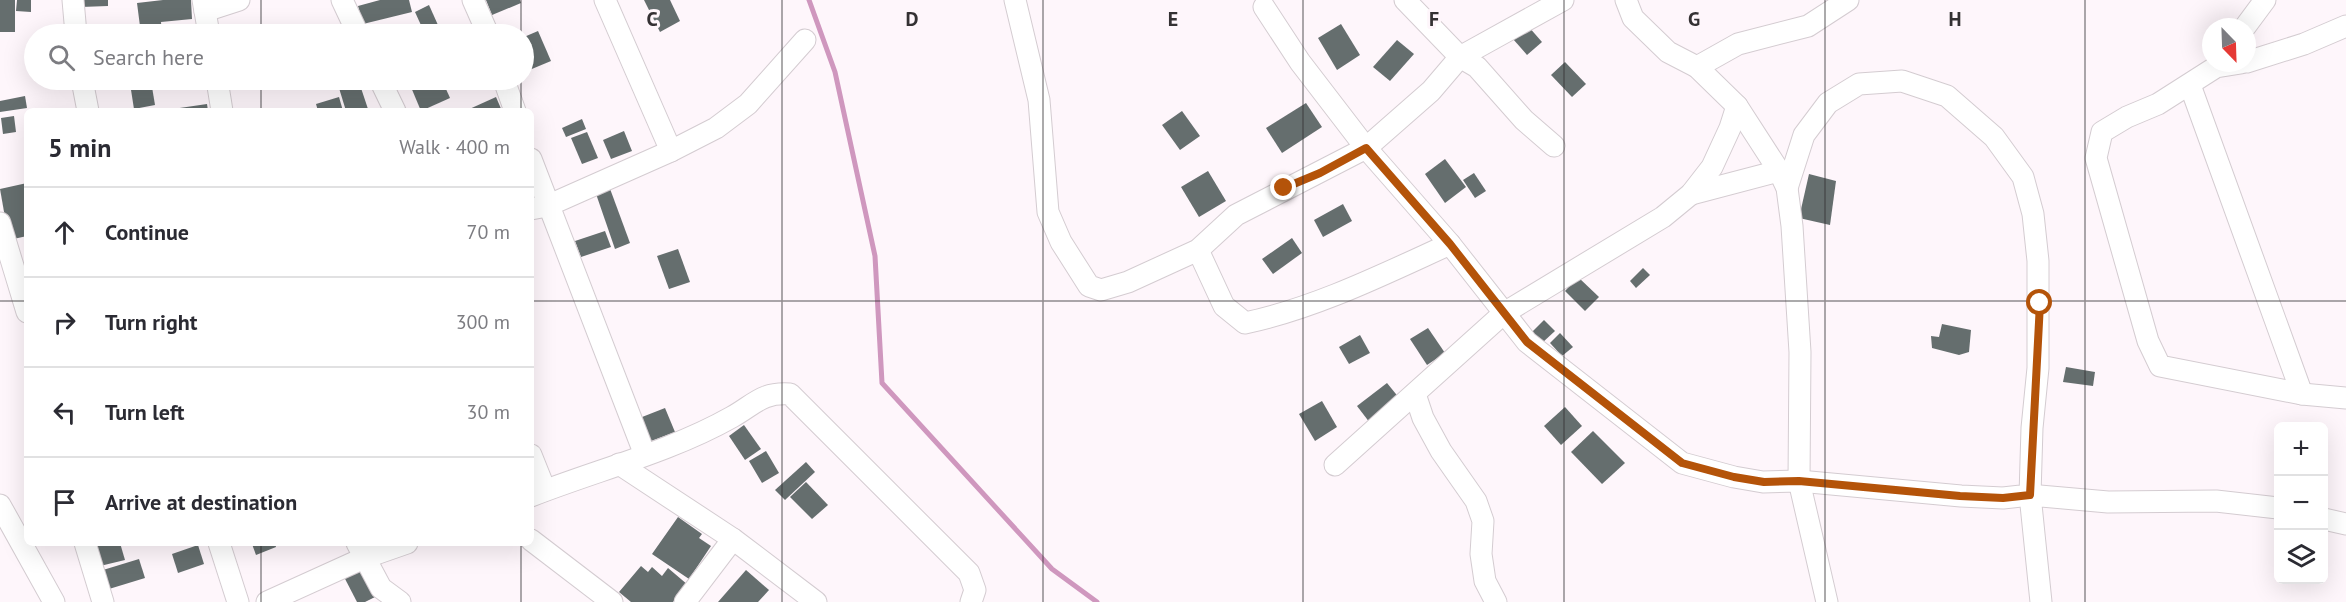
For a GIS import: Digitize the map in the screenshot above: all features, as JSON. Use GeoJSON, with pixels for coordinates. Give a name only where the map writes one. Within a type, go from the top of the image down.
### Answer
{"type":"FeatureCollection","features":[{"type":"Feature","properties":{"kind":"street"},"geometry":{"type":"LineString","coordinates":[[73,0],[75,24]]}},
{"type":"Feature","properties":{"kind":"street"},"geometry":{"type":"LineString","coordinates":[[207,24],[204,5],[239,0]]}},
{"type":"Feature","properties":{"kind":"street"},"geometry":{"type":"LineString","coordinates":[[342,0],[353,24]]}},
{"type":"Feature","properties":{"kind":"street"},"geometry":{"type":"LineString","coordinates":[[473,0],[484,24]]}},
{"type":"Feature","properties":{"kind":"street"},"geometry":{"type":"LineString","coordinates":[[605,0],[671,152]]}},
{"type":"Feature","properties":{"kind":"street"},"geometry":{"type":"LineString","coordinates":[[1016,0],[1039,100],[1048,212],[1061,242],[1089,286],[1101,290],[1128,282],[1198,250],[1236,215],[1366,148],[1431,91],[1460,57],[1563,0]]}},
{"type":"Feature","properties":{"kind":"street"},"geometry":{"type":"LineString","coordinates":[[1404,0],[1460,57],[1477,67],[1501,91],[1524,120],[1554,146]]}},
{"type":"Feature","properties":{"kind":"street"},"geometry":{"type":"LineString","coordinates":[[1626,0],[1632,18],[1668,52],[1698,67],[1737,106],[1783,179],[1792,225],[1800,352],[1799,481],[1827,602]]}},
{"type":"Feature","properties":{"kind":"street"},"geometry":{"type":"LineString","coordinates":[[1698,67],[1738,44],[1808,26],[1848,0]]}},
{"type":"Feature","properties":{"kind":"street"},"geometry":{"type":"LineString","coordinates":[[2252,18],[2265,0]]}},
{"type":"Feature","properties":{"kind":"street"},"geometry":{"type":"LineString","coordinates":[[1264,7],[1300,62],[1366,148],[1450,244],[1527,342],[1682,463],[1764,482],[1799,481],[1960,496],[2003,498],[2030,495],[2109,502],[2216,501],[2274,508]]}},
{"type":"Feature","properties":{"kind":"street"},"geometry":{"type":"LineString","coordinates":[[2256,59],[2304,44],[2346,26]]}},
{"type":"Feature","properties":{"kind":"street"},"geometry":{"type":"LineString","coordinates":[[539,207],[671,152],[716,128],[748,104],[805,40]]}},
{"type":"Feature","properties":{"kind":"street"},"geometry":{"type":"LineString","coordinates":[[2208,72],[2190,85],[2102,132],[2096,158],[2148,341],[2160,366],[2302,394],[2346,398]]}},
{"type":"Feature","properties":{"kind":"street"},"geometry":{"type":"LineString","coordinates":[[1783,179],[1803,135],[1828,103],[1860,84],[1902,81],[1947,96],[1994,137],[2023,177],[2033,214],[2038,261],[2038,368],[2032,428],[2030,495],[2041,602]]}},
{"type":"Feature","properties":{"kind":"street"},"geometry":{"type":"LineString","coordinates":[[2190,85],[2302,394]]}},
{"type":"Feature","properties":{"kind":"street"},"geometry":{"type":"LineString","coordinates":[[84,90],[87,108]]}},
{"type":"Feature","properties":{"kind":"street"},"geometry":{"type":"LineString","coordinates":[[218,90],[221,108]]}},
{"type":"Feature","properties":{"kind":"street"},"geometry":{"type":"LineString","coordinates":[[385,90],[394,108]]}},
{"type":"Feature","properties":{"kind":"street"},"geometry":{"type":"LineString","coordinates":[[508,90],[514,108]]}},
{"type":"Feature","properties":{"kind":"street"},"geometry":{"type":"LineString","coordinates":[[1335,465],[1504,313],[1653,223],[1690,194],[1712,166],[1730,128],[1737,106]]}},
{"type":"Feature","properties":{"kind":"street"},"geometry":{"type":"LineString","coordinates":[[534,177],[539,207],[645,455]]}},
{"type":"Feature","properties":{"kind":"street"},"geometry":{"type":"LineString","coordinates":[[1690,194],[1783,179]]}},
{"type":"Feature","properties":{"kind":"street"},"geometry":{"type":"LineString","coordinates":[[0,223],[24,302]]}},
{"type":"Feature","properties":{"kind":"street"},"geometry":{"type":"LineString","coordinates":[[1198,250],[1224,306],[1245,323],[1272,317],[1352,288],[1450,244]]}},
{"type":"Feature","properties":{"kind":"street"},"geometry":{"type":"LineString","coordinates":[[534,471],[538,493],[645,455],[730,418],[772,393],[790,394],[969,573],[975,590],[971,602]]}},
{"type":"Feature","properties":{"kind":"street"},"geometry":{"type":"LineString","coordinates":[[1414,394],[1441,451],[1476,501],[1483,521],[1481,554],[1485,581],[1496,602]]}},
{"type":"Feature","properties":{"kind":"street"},"geometry":{"type":"LineString","coordinates":[[619,464],[733,539],[816,602]]}},
{"type":"Feature","properties":{"kind":"street"},"geometry":{"type":"LineString","coordinates":[[0,505],[54,602]]}},
{"type":"Feature","properties":{"kind":"street"},"geometry":{"type":"LineString","coordinates":[[2328,520],[2346,524]]}},
{"type":"Feature","properties":{"kind":"street"},"geometry":{"type":"LineString","coordinates":[[685,602],[733,539]]}},
{"type":"Feature","properties":{"kind":"street"},"geometry":{"type":"LineString","coordinates":[[534,542],[612,602]]}},
{"type":"Feature","properties":{"kind":"street"},"geometry":{"type":"LineString","coordinates":[[86,546],[103,602]]}},
{"type":"Feature","properties":{"kind":"street"},"geometry":{"type":"LineString","coordinates":[[220,546],[238,602]]}},
{"type":"Feature","properties":{"kind":"street"},"geometry":{"type":"LineString","coordinates":[[267,602],[360,551],[389,546]]}},
{"type":"Feature","properties":{"kind":"street"},"geometry":{"type":"LineString","coordinates":[[360,551],[381,588],[400,602]]}},
{"type":"Feature","properties":{"kind":"building"},"geometry":{"type":"Polygon","coordinates":[[[0,0],[15,0],[15,32],[0,32],[0,0]]]}},
{"type":"Feature","properties":{"kind":"building"},"geometry":{"type":"Polygon","coordinates":[[[17,0],[31,0],[31,12],[16,11],[17,0]]]}},
{"type":"Feature","properties":{"kind":"building"},"geometry":{"type":"Polygon","coordinates":[[[81,0],[108,0],[108,6],[81,7],[81,0]]]}},
{"type":"Feature","properties":{"kind":"building"},"geometry":{"type":"Polygon","coordinates":[[[191,0],[192,19],[161,22],[161,24],[140,24],[137,3],[191,0]]]}},
{"type":"Feature","properties":{"kind":"building"},"geometry":{"type":"Polygon","coordinates":[[[380,0],[409,0],[412,12],[363,24],[358,6],[380,0]]]}},
{"type":"Feature","properties":{"kind":"building"},"geometry":{"type":"Polygon","coordinates":[[[486,0],[520,0],[521,3],[492,15],[486,0]]]}},
{"type":"Feature","properties":{"kind":"building"},"geometry":{"type":"Polygon","coordinates":[[[644,0],[670,0],[680,21],[660,32],[644,0]]]}},
{"type":"Feature","properties":{"kind":"building"},"geometry":{"type":"Polygon","coordinates":[[[429,5],[438,24],[420,24],[415,12],[429,5]]]}},
{"type":"Feature","properties":{"kind":"building"},"geometry":{"type":"Polygon","coordinates":[[[1341,24],[1360,55],[1337,70],[1318,38],[1341,24]]]}},
{"type":"Feature","properties":{"kind":"building"},"geometry":{"type":"Polygon","coordinates":[[[1528,26],[1542,42],[1527,55],[1513,39],[1528,26]]]}},
{"type":"Feature","properties":{"kind":"building"},"geometry":{"type":"Polygon","coordinates":[[[538,31],[551,61],[534,68],[534,33],[538,31]]]}},
{"type":"Feature","properties":{"kind":"building"},"geometry":{"type":"Polygon","coordinates":[[[1397,40],[1414,54],[1390,81],[1373,67],[1397,40]]]}},
{"type":"Feature","properties":{"kind":"building"},"geometry":{"type":"Polygon","coordinates":[[[1565,62],[1586,84],[1572,97],[1551,75],[1565,62]]]}},
{"type":"Feature","properties":{"kind":"building"},"geometry":{"type":"Polygon","coordinates":[[[131,90],[152,90],[155,105],[134,108],[131,90]]]}},
{"type":"Feature","properties":{"kind":"building"},"geometry":{"type":"Polygon","coordinates":[[[340,90],[362,90],[368,108],[345,108],[340,90]]]}},
{"type":"Feature","properties":{"kind":"building"},"geometry":{"type":"Polygon","coordinates":[[[412,90],[446,90],[450,98],[428,108],[420,108],[412,90]]]}},
{"type":"Feature","properties":{"kind":"building"},"geometry":{"type":"Polygon","coordinates":[[[25,96],[27,108],[0,112],[0,101],[25,96]]]}},
{"type":"Feature","properties":{"kind":"building"},"geometry":{"type":"Polygon","coordinates":[[[339,97],[342,108],[317,108],[316,104],[339,97]]]}},
{"type":"Feature","properties":{"kind":"building"},"geometry":{"type":"Polygon","coordinates":[[[496,97],[501,108],[472,108],[496,97]]]}},
{"type":"Feature","properties":{"kind":"building"},"geometry":{"type":"Polygon","coordinates":[[[1306,103],[1322,127],[1282,153],[1266,128],[1306,103]]]}},
{"type":"Feature","properties":{"kind":"building"},"geometry":{"type":"Polygon","coordinates":[[[207,104],[208,108],[180,108],[207,104]]]}},
{"type":"Feature","properties":{"kind":"building"},"geometry":{"type":"Polygon","coordinates":[[[1182,111],[1200,136],[1180,150],[1162,125],[1182,111]]]}},
{"type":"Feature","properties":{"kind":"building"},"geometry":{"type":"Polygon","coordinates":[[[14,116],[16,132],[3,134],[1,118],[14,116]]]}},
{"type":"Feature","properties":{"kind":"building"},"geometry":{"type":"Polygon","coordinates":[[[582,119],[586,129],[566,137],[562,128],[582,119]]]}},
{"type":"Feature","properties":{"kind":"building"},"geometry":{"type":"Polygon","coordinates":[[[624,131],[632,151],[611,159],[603,140],[624,131]]]}},
{"type":"Feature","properties":{"kind":"building"},"geometry":{"type":"Polygon","coordinates":[[[587,132],[598,158],[582,164],[571,138],[587,132]]]}},
{"type":"Feature","properties":{"kind":"building"},"geometry":{"type":"Polygon","coordinates":[[[1445,159],[1466,187],[1445,203],[1425,174],[1445,159]]]}},
{"type":"Feature","properties":{"kind":"building"},"geometry":{"type":"Polygon","coordinates":[[[1208,171],[1226,201],[1199,217],[1181,187],[1208,171]]]}},
{"type":"Feature","properties":{"kind":"building"},"geometry":{"type":"Polygon","coordinates":[[[1474,173],[1486,191],[1475,198],[1463,180],[1474,173]]]}},
{"type":"Feature","properties":{"kind":"building"},"geometry":{"type":"Polygon","coordinates":[[[1809,174],[1836,181],[1830,225],[1799,218],[1809,174]]]}},
{"type":"Feature","properties":{"kind":"building"},"geometry":{"type":"Polygon","coordinates":[[[24,184],[24,237],[9,240],[0,189],[24,184]]]}},
{"type":"Feature","properties":{"kind":"building"},"geometry":{"type":"Polygon","coordinates":[[[609,186],[630,243],[615,249],[595,191],[609,186]]]}},
{"type":"Feature","properties":{"kind":"building"},"geometry":{"type":"Polygon","coordinates":[[[1343,204],[1352,221],[1323,237],[1314,220],[1343,204]]]}},
{"type":"Feature","properties":{"kind":"building"},"geometry":{"type":"Polygon","coordinates":[[[605,231],[611,247],[581,257],[575,241],[605,231]]]}},
{"type":"Feature","properties":{"kind":"building"},"geometry":{"type":"Polygon","coordinates":[[[1292,238],[1302,253],[1273,274],[1262,259],[1292,238]]]}},
{"type":"Feature","properties":{"kind":"building"},"geometry":{"type":"Polygon","coordinates":[[[678,249],[690,282],[669,289],[657,256],[678,249]]]}},
{"type":"Feature","properties":{"kind":"building"},"geometry":{"type":"Polygon","coordinates":[[[1643,268],[1650,275],[1636,288],[1630,281],[1643,268]]]}},
{"type":"Feature","properties":{"kind":"building"},"geometry":{"type":"Polygon","coordinates":[[[1578,277],[1599,297],[1585,311],[1565,291],[1578,277]]]}},
{"type":"Feature","properties":{"kind":"building"},"geometry":{"type":"Polygon","coordinates":[[[1544,320],[1555,331],[1542,343],[1531,333],[1544,320]]]}},
{"type":"Feature","properties":{"kind":"building"},"geometry":{"type":"Polygon","coordinates":[[[1942,324],[1971,330],[1969,352],[1959,355],[1932,348],[1931,336],[1939,337],[1942,324]]]}},
{"type":"Feature","properties":{"kind":"building"},"geometry":{"type":"Polygon","coordinates":[[[1428,328],[1445,353],[1427,365],[1410,339],[1428,328]]]}},
{"type":"Feature","properties":{"kind":"building"},"geometry":{"type":"Polygon","coordinates":[[[1560,333],[1573,347],[1562,356],[1550,343],[1560,333]]]}},
{"type":"Feature","properties":{"kind":"building"},"geometry":{"type":"Polygon","coordinates":[[[1360,335],[1370,353],[1349,364],[1339,347],[1360,335]]]}},
{"type":"Feature","properties":{"kind":"building"},"geometry":{"type":"Polygon","coordinates":[[[2066,367],[2095,372],[2093,386],[2063,382],[2066,367]]]}},
{"type":"Feature","properties":{"kind":"building"},"geometry":{"type":"Polygon","coordinates":[[[1387,383],[1400,399],[1370,423],[1357,406],[1387,383]]]}},
{"type":"Feature","properties":{"kind":"building"},"geometry":{"type":"Polygon","coordinates":[[[1322,401],[1337,427],[1315,441],[1299,414],[1322,401]]]}},
{"type":"Feature","properties":{"kind":"building"},"geometry":{"type":"Polygon","coordinates":[[[1565,407],[1582,426],[1561,445],[1544,426],[1565,407]]]}},
{"type":"Feature","properties":{"kind":"building"},"geometry":{"type":"Polygon","coordinates":[[[665,408],[675,432],[646,443],[637,419],[665,408]]]}},
{"type":"Feature","properties":{"kind":"building"},"geometry":{"type":"Polygon","coordinates":[[[744,425],[761,449],[745,460],[729,436],[744,425]]]}},
{"type":"Feature","properties":{"kind":"building"},"geometry":{"type":"Polygon","coordinates":[[[1593,431],[1625,463],[1602,484],[1571,452],[1593,431]]]}},
{"type":"Feature","properties":{"kind":"building"},"geometry":{"type":"Polygon","coordinates":[[[766,451],[779,473],[762,483],[749,461],[766,451]]]}},
{"type":"Feature","properties":{"kind":"building"},"geometry":{"type":"Polygon","coordinates":[[[806,462],[815,472],[785,500],[775,490],[806,462]]]}},
{"type":"Feature","properties":{"kind":"building"},"geometry":{"type":"Polygon","coordinates":[[[806,482],[828,505],[812,519],[790,497],[806,482]]]}},
{"type":"Feature","properties":{"kind":"building"},"geometry":{"type":"Polygon","coordinates":[[[678,517],[702,534],[699,538],[711,546],[689,579],[652,554],[678,517]]]}},
{"type":"Feature","properties":{"kind":"building"},"geometry":{"type":"Polygon","coordinates":[[[95,546],[121,546],[125,560],[100,566],[95,546]]]}},
{"type":"Feature","properties":{"kind":"building"},"geometry":{"type":"Polygon","coordinates":[[[198,546],[204,564],[178,573],[172,554],[198,546]]]}},
{"type":"Feature","properties":{"kind":"building"},"geometry":{"type":"Polygon","coordinates":[[[253,546],[276,546],[276,547],[256,555],[253,546]]]}},
{"type":"Feature","properties":{"kind":"building"},"geometry":{"type":"Polygon","coordinates":[[[139,559],[145,578],[109,589],[103,570],[139,559]]]}},
{"type":"Feature","properties":{"kind":"building"},"geometry":{"type":"Polygon","coordinates":[[[357,565],[375,597],[365,602],[357,602],[342,573],[357,565]]]}},
{"type":"Feature","properties":{"kind":"building"},"geometry":{"type":"Polygon","coordinates":[[[641,566],[648,572],[652,567],[662,576],[668,568],[688,585],[673,602],[631,602],[619,592],[641,566]]]}},
{"type":"Feature","properties":{"kind":"building"},"geometry":{"type":"Polygon","coordinates":[[[746,570],[769,590],[758,602],[718,602],[746,570]]]}},
{"type":"Feature","properties":{"kind":"waterway"},"geometry":{"type":"LineString","coordinates":[[809,0],[835,72],[875,256],[882,383],[1052,569],[1097,602]]}},
{"type":"Feature","properties":{"kind":"route"},"geometry":{"type":"LineString","coordinates":[[1284,188],[1320,173],[1366,148],[1450,244],[1527,342],[1682,463],[1734,477],[1764,482],[1799,481],[1960,496],[2003,498],[2030,495],[2040,303]]}}]}
